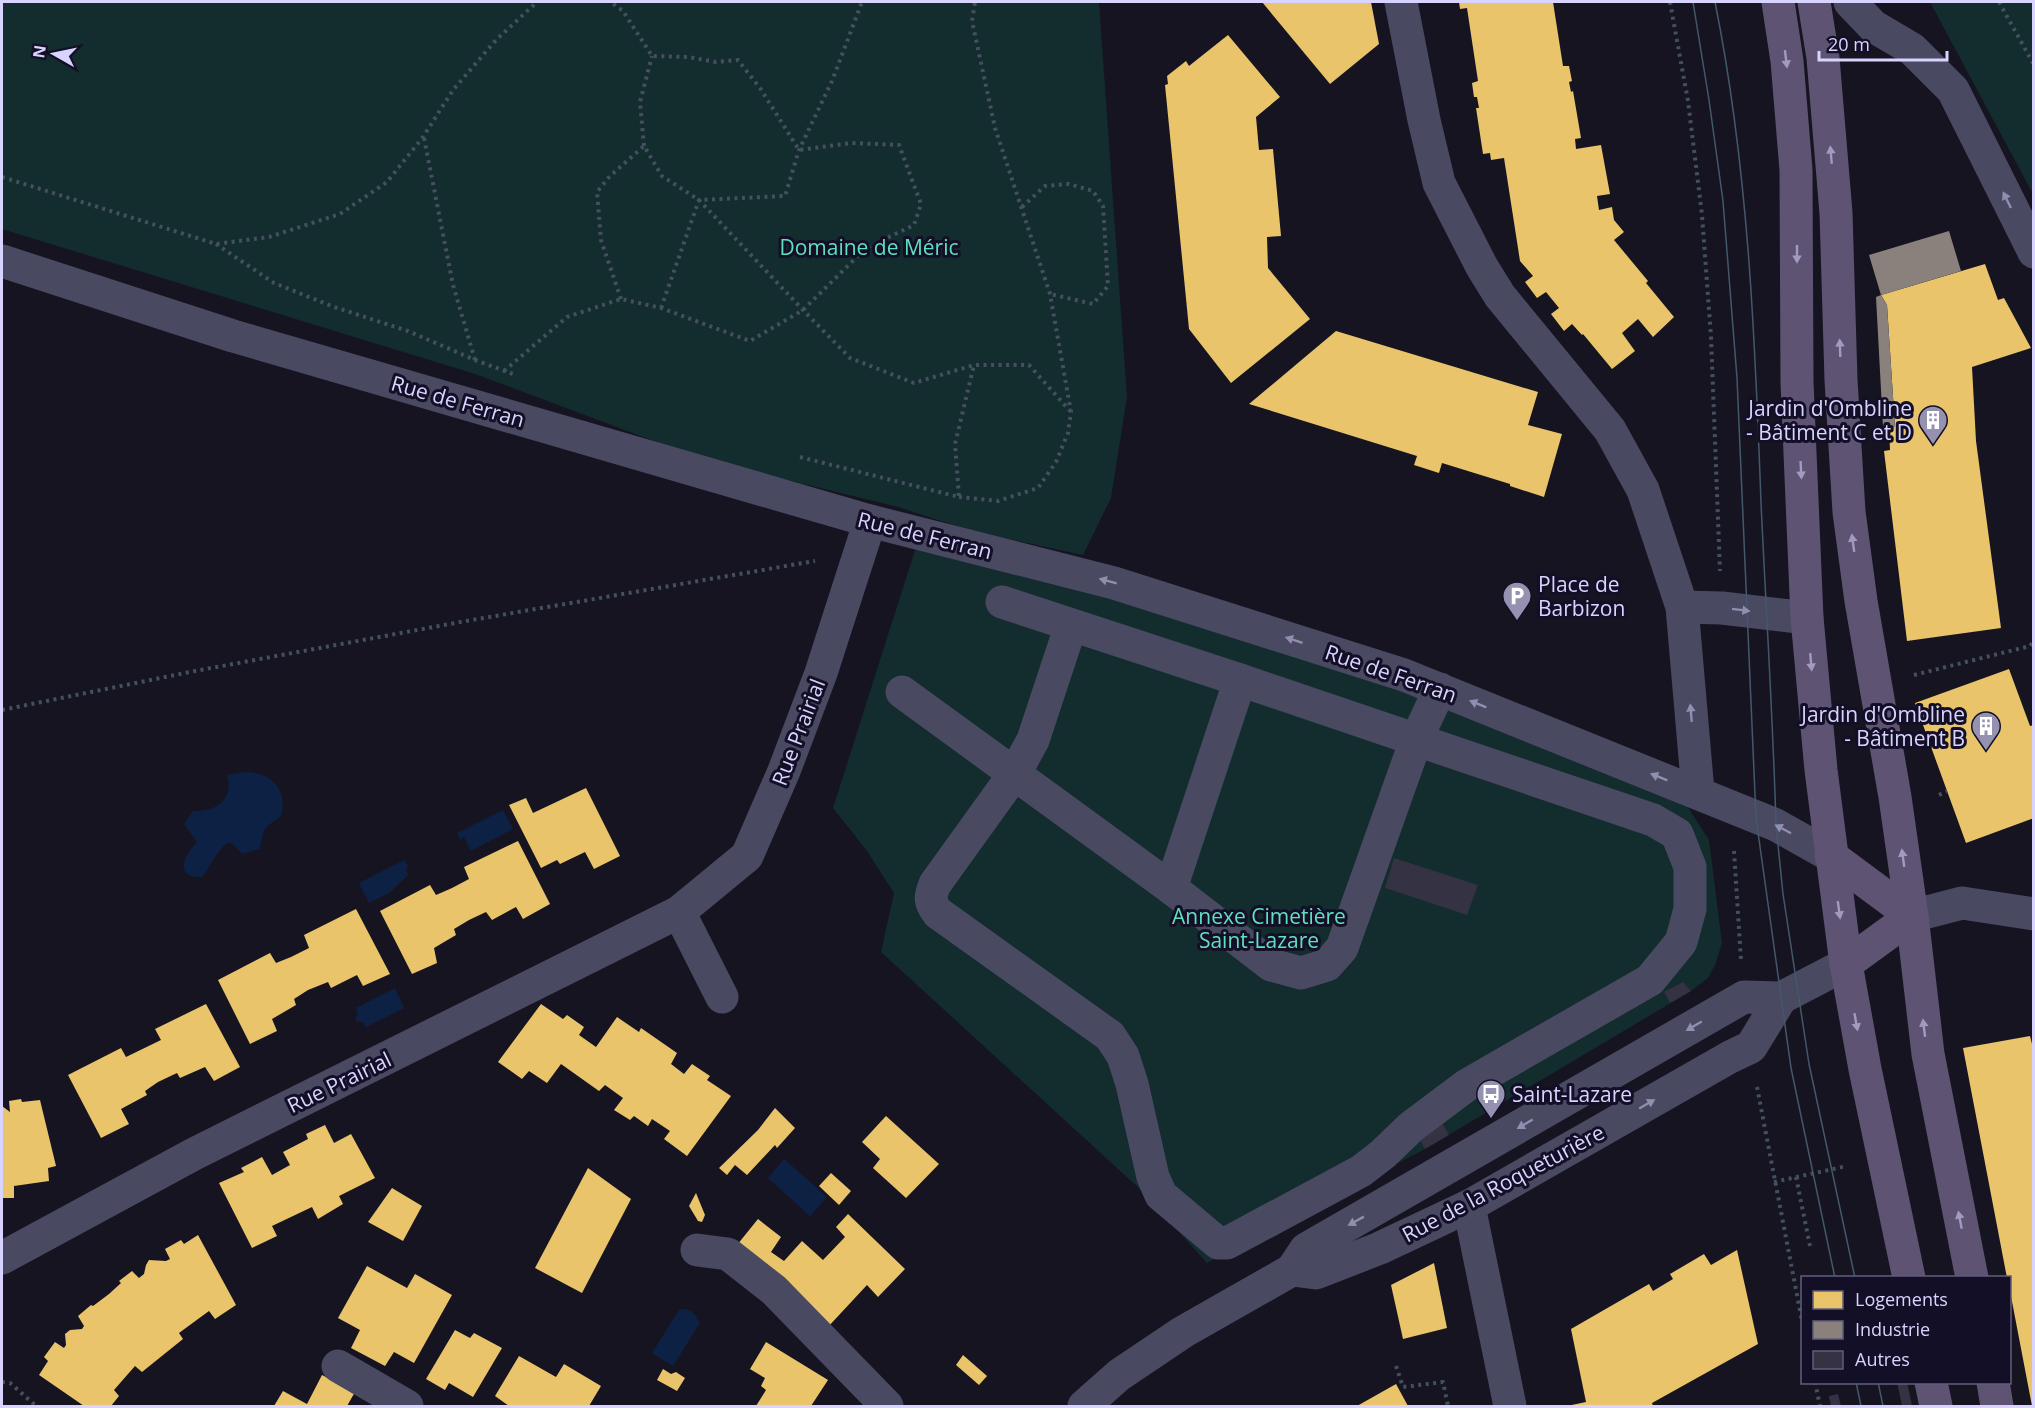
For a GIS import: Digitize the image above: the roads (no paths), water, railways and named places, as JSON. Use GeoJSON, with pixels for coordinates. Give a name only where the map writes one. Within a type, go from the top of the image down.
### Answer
{"type":"FeatureCollection","features":[{"type":"Feature","properties":{"kind":"main road"},"geometry":{"type":"LineString","coordinates":[[1778,2],[1787,60],[1796,170],[1797,382],[1807,618],[1821,770],[1846,964],[1865,1069],[1909,1276]]}},
{"type":"Feature","properties":{"kind":"main road"},"geometry":{"type":"LineString","coordinates":[[1814,2],[1823,58],[1836,213],[1841,380],[1849,512],[1894,796],[1928,1054],[1972,1276]]}},
{"type":"Feature","properties":{"kind":"main road"},"geometry":{"type":"LineString","coordinates":[[1831,856],[1911,916]]}},
{"type":"Feature","properties":{"kind":"main road"},"geometry":{"type":"LineString","coordinates":[[1846,964],[1911,916]]}},
{"type":"Feature","properties":{"kind":"main road"},"geometry":{"type":"LineString","coordinates":[[1931,1384],[1936,1407]]}},
{"type":"Feature","properties":{"kind":"main road"},"geometry":{"type":"LineString","coordinates":[[1993,1384],[1997,1407]]}},
{"type":"Feature","properties":{"kind":"street"},"geometry":{"type":"LineString","coordinates":[[1401,2],[1439,183],[1500,297],[1610,430],[1642,490],[1682,607],[1698,792]]}},
{"type":"Feature","properties":{"kind":"street"},"geometry":{"type":"LineString","coordinates":[[1850,2],[1873,26],[1912,49],[1953,90],[2034,252]]}},
{"type":"Feature","properties":{"kind":"street","name":"Rue de Ferran"},"geometry":{"type":"LineString","coordinates":[[2,261],[233,336],[870,521],[1114,583],[1404,675],[1776,825],[1831,856]]}},
{"type":"Feature","properties":{"kind":"street","name":"Rue Prairial"},"geometry":{"type":"LineString","coordinates":[[2,1258],[194,1154],[679,912],[747,856],[784,771],[821,673],[870,521]]}},
{"type":"Feature","properties":{"kind":"street"},"geometry":{"type":"LineString","coordinates":[[1002,602],[1240,680],[1653,820],[1677,834],[1690,867],[1690,909],[1681,942],[1650,980],[1467,1085],[1411,1127],[1361,1171],[1227,1243],[1218,1243],[1161,1194],[1153,1177],[1132,1084],[1123,1056],[1110,1036],[938,913],[930,896],[935,884],[1015,773],[1034,740],[1071,625]]}},
{"type":"Feature","properties":{"kind":"street"},"geometry":{"type":"LineString","coordinates":[[1682,607],[1722,608],[1807,618]]}},
{"type":"Feature","properties":{"kind":"street"},"geometry":{"type":"LineString","coordinates":[[1172,888],[1240,680]]}},
{"type":"Feature","properties":{"kind":"street"},"geometry":{"type":"LineString","coordinates":[[902,692],[1172,888],[1271,965],[1301,973],[1327,964],[1342,948],[1416,741],[1440,689]]}},
{"type":"Feature","properties":{"kind":"street"},"geometry":{"type":"LineString","coordinates":[[1911,916],[1962,903],[2034,914]]}},
{"type":"Feature","properties":{"kind":"street"},"geometry":{"type":"LineString","coordinates":[[679,912],[722,997]]}},
{"type":"Feature","properties":{"kind":"street","name":"Rue de la Roqueturière"},"geometry":{"type":"LineString","coordinates":[[1084,1407],[1119,1376],[1183,1332],[1292,1270],[1306,1249],[1744,997],[1781,998],[1846,964]]}},
{"type":"Feature","properties":{"kind":"street","name":"Rue de la Roqueturière"},"geometry":{"type":"LineString","coordinates":[[1292,1270],[1316,1273],[1380,1248],[1469,1206],[1751,1047],[1781,998]]}},
{"type":"Feature","properties":{"kind":"street"},"geometry":{"type":"LineString","coordinates":[[1469,1206],[1510,1407]]}},
{"type":"Feature","properties":{"kind":"street"},"geometry":{"type":"LineString","coordinates":[[698,1250],[728,1254],[774,1290],[887,1407]]}},
{"type":"Feature","properties":{"kind":"street"},"geometry":{"type":"LineString","coordinates":[[338,1366],[407,1407]]}},
{"type":"Feature","properties":{"kind":"water"},"geometry":{"type":"Polygon","coordinates":[[[245,772],[263,776],[276,784],[282,798],[281,816],[265,829],[260,849],[242,854],[233,844],[227,843],[202,877],[187,874],[184,870],[185,859],[197,842],[184,824],[193,811],[216,807],[221,803],[228,791],[227,775],[245,772]]]}},
{"type":"Feature","properties":{"kind":"water"},"geometry":{"type":"Polygon","coordinates":[[[503,810],[513,829],[471,851],[464,837],[460,839],[457,833],[503,810]]]}},
{"type":"Feature","properties":{"kind":"water"},"geometry":{"type":"Polygon","coordinates":[[[404,860],[408,866],[406,870],[408,875],[389,893],[369,903],[359,883],[404,860]]]}},
{"type":"Feature","properties":{"kind":"water"},"geometry":{"type":"Polygon","coordinates":[[[395,988],[404,1008],[366,1027],[363,1022],[357,1022],[356,1008],[395,988]]]}},
{"type":"Feature","properties":{"kind":"water"},"geometry":{"type":"Polygon","coordinates":[[[784,1159],[827,1197],[810,1216],[768,1178],[784,1159]]]}},
{"type":"Feature","properties":{"kind":"water"},"geometry":{"type":"Polygon","coordinates":[[[686,1309],[693,1312],[700,1323],[673,1366],[652,1353],[679,1310],[686,1309]]]}},
{"type":"Feature","properties":{"kind":"tram line"},"geometry":{"type":"LineString","coordinates":[[1693,2],[1723,201],[1737,378],[1756,818],[1791,1068],[1835,1276]]}},
{"type":"Feature","properties":{"kind":"tram line"},"geometry":{"type":"LineString","coordinates":[[1715,2],[1735,126],[1753,314],[1776,825],[1783,894],[1809,1064],[1855,1276]]}},
{"type":"Feature","properties":{"kind":"tram line"},"geometry":{"type":"LineString","coordinates":[[1856,1384],[1861,1406]]}},
{"type":"Feature","properties":{"kind":"tram line"},"geometry":{"type":"LineString","coordinates":[[1878,1384],[1883,1406]]}},
{"type":"Feature","properties":{"kind":"place","name":"Jardin d'Ombline - Bâtiment C et D"},"geometry":{"type":"Point","coordinates":[1933,446]}},
{"type":"Feature","properties":{"kind":"place","name":"Place de Barbizon"},"geometry":{"type":"Point","coordinates":[1517,622]}},
{"type":"Feature","properties":{"kind":"place","name":"Jardin d'Ombline - Bâtiment B"},"geometry":{"type":"Point","coordinates":[1986,752]}},
{"type":"Feature","properties":{"kind":"place","name":"Saint-Lazare"},"geometry":{"type":"Point","coordinates":[1491,1120]}},
{"type":"Feature","properties":{"kind":"park label","name":"Domaine de Méric"},"geometry":{"type":"Point","coordinates":[869,247]}},
{"type":"Feature","properties":{"kind":"park label","name":"Annexe Cimetière Saint-Lazare"},"geometry":{"type":"Point","coordinates":[1259,928]}}]}
